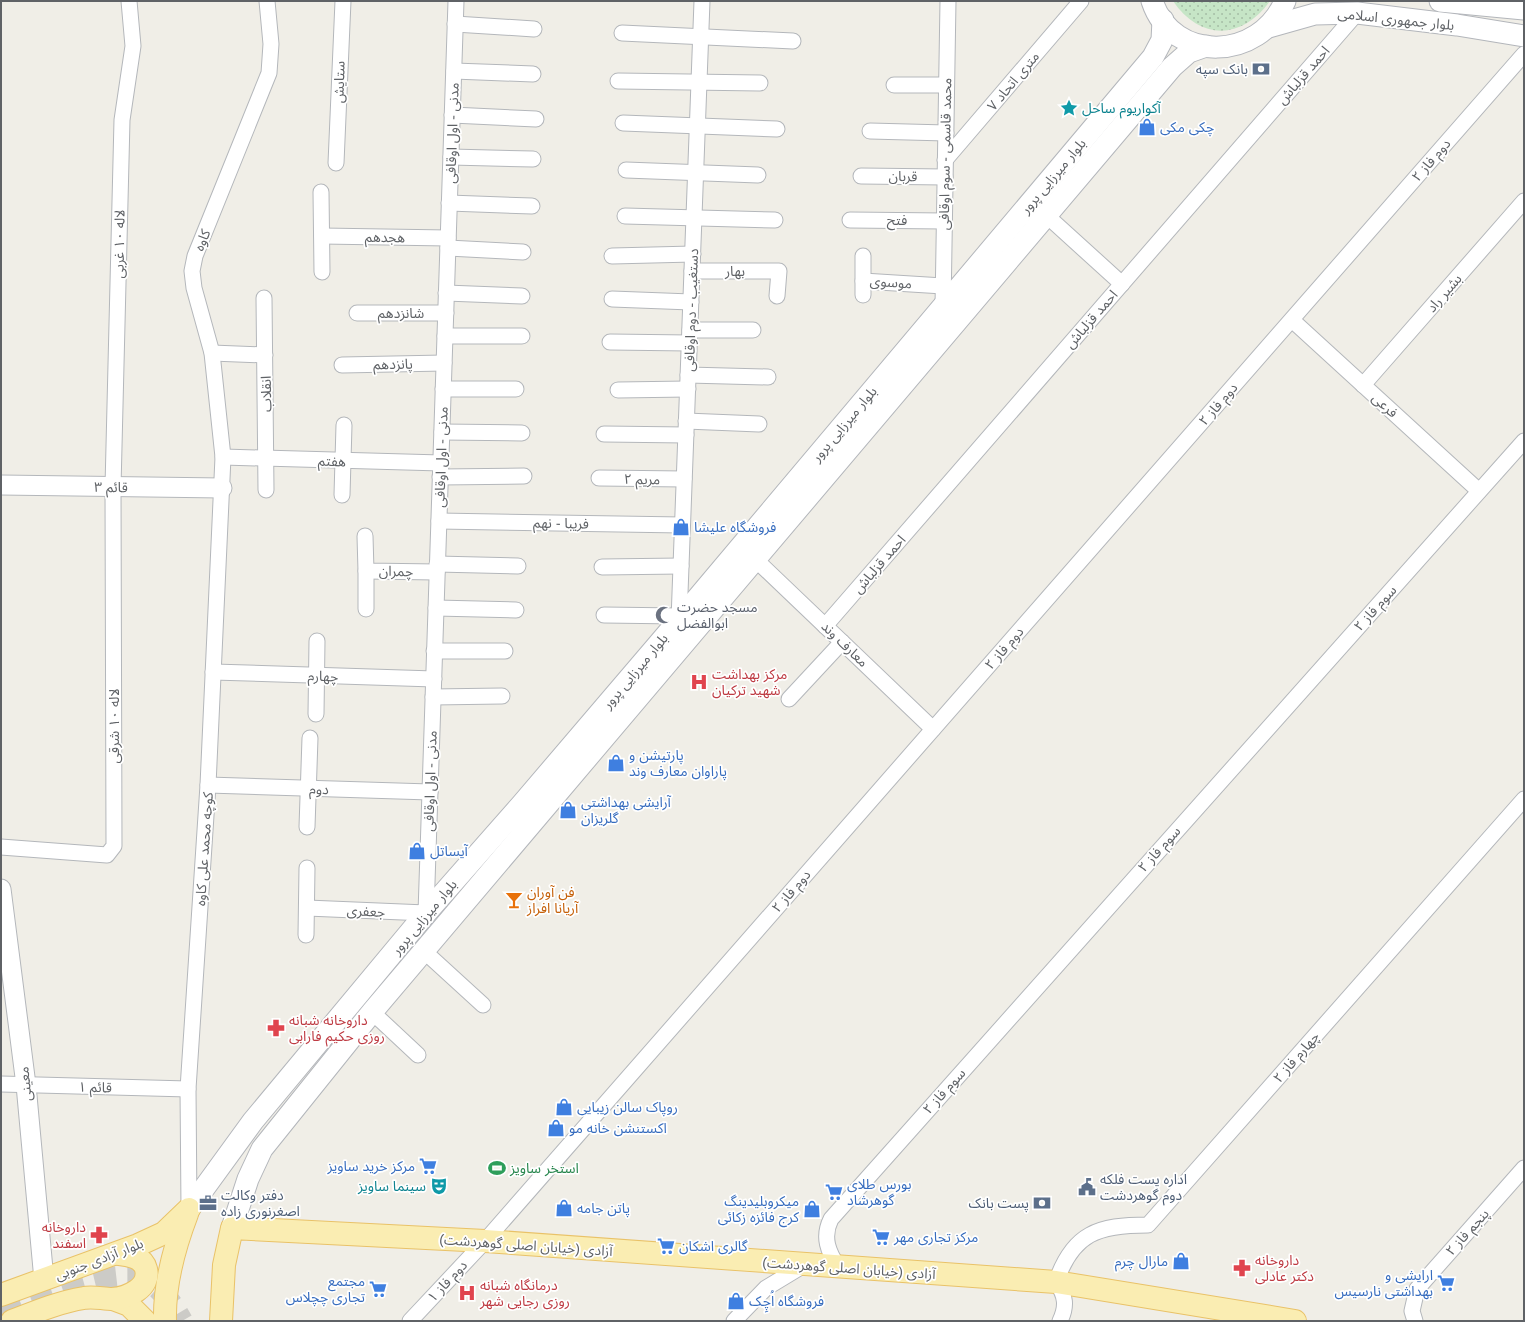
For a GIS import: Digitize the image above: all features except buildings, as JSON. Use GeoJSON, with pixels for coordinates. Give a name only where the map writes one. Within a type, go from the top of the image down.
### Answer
{"type":"FeatureCollection","features":[{"type":"Feature","properties":{"kind":"main road"},"geometry":{"type":"LineString","coordinates":[[1152,1],[1162,20],[1175,33],[1190,41],[1206,46],[1227,47],[1243,43],[1256,37],[1269,27],[1280,12],[1285,1]]}},
{"type":"Feature","properties":{"kind":"main road","name":"بلوار جمهوری اسلامی"},"geometry":{"type":"LineString","coordinates":[[1440,1],[1524,9]]}},
{"type":"Feature","properties":{"kind":"main road","name":"بلوار جمهوری اسلامی"},"geometry":{"type":"LineString","coordinates":[[1269,27],[1315,14],[1357,13],[1457,25],[1524,36]]}},
{"type":"Feature","properties":{"kind":"main road","name":"بلوار میرزایی پرور"},"geometry":{"type":"LineString","coordinates":[[189,1209],[253,1122],[426,913],[527,798],[1153,57],[1162,40],[1162,20]]}},
{"type":"Feature","properties":{"kind":"main road","name":"بلوار میرزایی پرور"},"geometry":{"type":"LineString","coordinates":[[232,1228],[248,1179],[262,1149],[372,1012],[425,952],[1172,67],[1189,52],[1206,46]]}},
{"type":"Feature","properties":{"kind":"main road"},"geometry":{"type":"LineString","coordinates":[[165,1321],[167,1286],[170,1268],[189,1209]]}},
{"type":"Feature","properties":{"kind":"main road","name":"بلوار آزادی جنوبی"},"geometry":{"type":"LineString","coordinates":[[1,1295],[119,1254],[164,1233],[189,1209]]}},
{"type":"Feature","properties":{"kind":"main road"},"geometry":{"type":"LineString","coordinates":[[221,1321],[224,1265],[232,1228]]}},
{"type":"Feature","properties":{"kind":"main road","name":"آزادی (خیابان اصلی گوهردشت)"},"geometry":{"type":"LineString","coordinates":[[232,1228],[484,1241],[804,1266],[1056,1282],[1295,1321]]}},
{"type":"Feature","properties":{"kind":"main road"},"geometry":{"type":"LineString","coordinates":[[113,1299],[136,1291],[143,1286],[146,1278],[146,1269],[142,1261],[133,1256],[119,1254]]}},
{"type":"Feature","properties":{"kind":"main road","name":"بلوار آزادی جنوبی"},"geometry":{"type":"LineString","coordinates":[[12,1321],[39,1316],[85,1298],[113,1299]]}},
{"type":"Feature","properties":{"kind":"main road"},"geometry":{"type":"LineString","coordinates":[[113,1299],[129,1305],[145,1321]]}},
{"type":"Feature","properties":{"kind":"street","name":"لاله ۱۰ غربی"},"geometry":{"type":"LineString","coordinates":[[113,487],[122,120],[133,46],[129,1]]}},
{"type":"Feature","properties":{"kind":"street","name":"کاوه"},"geometry":{"type":"LineString","coordinates":[[222,488],[223,457],[212,353],[194,288],[192,271],[195,256],[269,73],[271,44],[267,1]]}},
{"type":"Feature","properties":{"kind":"street","name":"ستایش"},"geometry":{"type":"LineString","coordinates":[[336,163],[343,1]]}},
{"type":"Feature","properties":{"kind":"street","name":"مدنی - اول اوقافی"},"geometry":{"type":"LineString","coordinates":[[426,913],[456,1]]}},
{"type":"Feature","properties":{"kind":"street","name":"دستغیب - دوم اوقافی"},"geometry":{"type":"LineString","coordinates":[[679,618],[702,1]]}},
{"type":"Feature","properties":{"kind":"street","name":"محمد قاسمی - سوم اوقافی"},"geometry":{"type":"LineString","coordinates":[[943,307],[948,1]]}},
{"type":"Feature","properties":{"kind":"street","name":"۷ متری اتحاد"},"geometry":{"type":"LineString","coordinates":[[945,160],[1081,1]]}},
{"type":"Feature","properties":{"kind":"street","name":"احمد قزلباش"},"geometry":{"type":"LineString","coordinates":[[825,626],[1357,13]]}},
{"type":"Feature","properties":{"kind":"street"},"geometry":{"type":"LineString","coordinates":[[455,24],[534,30]]}},
{"type":"Feature","properties":{"kind":"street"},"geometry":{"type":"LineString","coordinates":[[622,32],[793,41]]}},
{"type":"Feature","properties":{"kind":"street","name":"دوم فاز ۲"},"geometry":{"type":"LineString","coordinates":[[484,1241],[1524,54]]}},
{"type":"Feature","properties":{"kind":"street"},"geometry":{"type":"LineString","coordinates":[[454,71],[533,74]]}},
{"type":"Feature","properties":{"kind":"street"},"geometry":{"type":"LineString","coordinates":[[618,81],[760,83]]}},
{"type":"Feature","properties":{"kind":"street"},"geometry":{"type":"LineString","coordinates":[[894,85],[946,85]]}},
{"type":"Feature","properties":{"kind":"street"},"geometry":{"type":"LineString","coordinates":[[452,115],[536,119]]}},
{"type":"Feature","properties":{"kind":"street"},"geometry":{"type":"LineString","coordinates":[[622,123],[777,129]]}},
{"type":"Feature","properties":{"kind":"street"},"geometry":{"type":"LineString","coordinates":[[870,131],[946,133]]}},
{"type":"Feature","properties":{"kind":"street"},"geometry":{"type":"LineString","coordinates":[[451,157],[533,159]]}},
{"type":"Feature","properties":{"kind":"street"},"geometry":{"type":"LineString","coordinates":[[626,170],[696,174],[758,175]]}},
{"type":"Feature","properties":{"kind":"street","name":"قربان"},"geometry":{"type":"LineString","coordinates":[[861,176],[945,177]]}},
{"type":"Feature","properties":{"kind":"street"},"geometry":{"type":"LineString","coordinates":[[321,192],[322,272]]}},
{"type":"Feature","properties":{"kind":"street","name":"بشیر راد"},"geometry":{"type":"LineString","coordinates":[[1363,385],[1524,201]]}},
{"type":"Feature","properties":{"kind":"street"},"geometry":{"type":"LineString","coordinates":[[449,203],[532,206]]}},
{"type":"Feature","properties":{"kind":"street"},"geometry":{"type":"LineString","coordinates":[[1046,215],[1122,284]]}},
{"type":"Feature","properties":{"kind":"street"},"geometry":{"type":"LineString","coordinates":[[625,216],[775,220]]}},
{"type":"Feature","properties":{"kind":"street","name":"فتح"},"geometry":{"type":"LineString","coordinates":[[850,220],[944,220]]}},
{"type":"Feature","properties":{"kind":"street","name":"هجدهم"},"geometry":{"type":"LineString","coordinates":[[322,236],[448,243],[523,252]]}},
{"type":"Feature","properties":{"kind":"street"},"geometry":{"type":"LineString","coordinates":[[612,256],[693,254]]}},
{"type":"Feature","properties":{"kind":"street","name":"موسوی"},"geometry":{"type":"LineString","coordinates":[[863,256],[863,288],[943,286]]}},
{"type":"Feature","properties":{"kind":"street","name":"بهار"},"geometry":{"type":"LineString","coordinates":[[692,271],[778,271],[777,296]]}},
{"type":"Feature","properties":{"kind":"street"},"geometry":{"type":"LineString","coordinates":[[446,293],[522,296]]}},
{"type":"Feature","properties":{"kind":"street","name":"انقلاب"},"geometry":{"type":"LineString","coordinates":[[264,298],[267,458],[266,490]]}},
{"type":"Feature","properties":{"kind":"street"},"geometry":{"type":"LineString","coordinates":[[612,299],[691,302]]}},
{"type":"Feature","properties":{"kind":"street","name":"شانزدهم"},"geometry":{"type":"LineString","coordinates":[[357,313],[446,313]]}},
{"type":"Feature","properties":{"kind":"street","name":"فرعی"},"geometry":{"type":"LineString","coordinates":[[1292,320],[1479,491]]}},
{"type":"Feature","properties":{"kind":"street"},"geometry":{"type":"LineString","coordinates":[[610,342],[753,330]]}},
{"type":"Feature","properties":{"kind":"street"},"geometry":{"type":"LineString","coordinates":[[445,336],[522,336]]}},
{"type":"Feature","properties":{"kind":"street"},"geometry":{"type":"LineString","coordinates":[[212,353],[265,355]]}},
{"type":"Feature","properties":{"kind":"street","name":"پانزدهم"},"geometry":{"type":"LineString","coordinates":[[342,365],[444,363]]}},
{"type":"Feature","properties":{"kind":"street"},"geometry":{"type":"LineString","coordinates":[[618,390],[688,382],[768,377]]}},
{"type":"Feature","properties":{"kind":"street"},"geometry":{"type":"LineString","coordinates":[[443,389],[516,389]]}},
{"type":"Feature","properties":{"kind":"street"},"geometry":{"type":"LineString","coordinates":[[604,434],[759,424]]}},
{"type":"Feature","properties":{"kind":"street"},"geometry":{"type":"LineString","coordinates":[[342,495],[344,425]]}},
{"type":"Feature","properties":{"kind":"street"},"geometry":{"type":"LineString","coordinates":[[442,432],[522,433]]}},
{"type":"Feature","properties":{"kind":"street","name":"سوم فاز ۲"},"geometry":{"type":"LineString","coordinates":[[839,1268],[827,1247],[827,1227],[831,1219],[1524,441]]}},
{"type":"Feature","properties":{"kind":"street","name":"هفتم"},"geometry":{"type":"LineString","coordinates":[[223,457],[343,461],[524,476]]}},
{"type":"Feature","properties":{"kind":"street","name":"مریم ۲"},"geometry":{"type":"LineString","coordinates":[[599,478],[684,479]]}},
{"type":"Feature","properties":{"kind":"street","name":"قائم ۳"},"geometry":{"type":"LineString","coordinates":[[1,486],[222,488]]}},
{"type":"Feature","properties":{"kind":"street","name":"لاله ۱۰ شرقی"},"geometry":{"type":"LineString","coordinates":[[1,847],[107,855],[114,846],[113,487]]}},
{"type":"Feature","properties":{"kind":"street","name":"کوچه محمد علی کاوه"},"geometry":{"type":"LineString","coordinates":[[189,1209],[188,1089],[208,785],[222,488]]}},
{"type":"Feature","properties":{"kind":"street","name":"فریبا - نهم"},"geometry":{"type":"LineString","coordinates":[[439,521],[682,526]]}},
{"type":"Feature","properties":{"kind":"street","name":"چمران"},"geometry":{"type":"LineString","coordinates":[[365,536],[366,571],[518,566]]}},
{"type":"Feature","properties":{"kind":"street","name":"معارف وند"},"geometry":{"type":"LineString","coordinates":[[756,560],[933,729]]}},
{"type":"Feature","properties":{"kind":"street"},"geometry":{"type":"LineString","coordinates":[[602,567],[681,566]]}},
{"type":"Feature","properties":{"kind":"street"},"geometry":{"type":"LineString","coordinates":[[366,571],[366,609]]}},
{"type":"Feature","properties":{"kind":"street"},"geometry":{"type":"LineString","coordinates":[[436,608],[516,610]]}},
{"type":"Feature","properties":{"kind":"street"},"geometry":{"type":"LineString","coordinates":[[604,614],[679,618]]}},
{"type":"Feature","properties":{"kind":"street"},"geometry":{"type":"LineString","coordinates":[[316,714],[317,641]]}},
{"type":"Feature","properties":{"kind":"street"},"geometry":{"type":"LineString","coordinates":[[789,699],[842,642]]}},
{"type":"Feature","properties":{"kind":"street"},"geometry":{"type":"LineString","coordinates":[[434,651],[505,651]]}},
{"type":"Feature","properties":{"kind":"street","name":"چهارم"},"geometry":{"type":"LineString","coordinates":[[213,672],[434,679]]}},
{"type":"Feature","properties":{"kind":"street"},"geometry":{"type":"LineString","coordinates":[[433,697],[502,696]]}},
{"type":"Feature","properties":{"kind":"street"},"geometry":{"type":"LineString","coordinates":[[308,827],[310,738]]}},
{"type":"Feature","properties":{"kind":"street","name":"دوم"},"geometry":{"type":"LineString","coordinates":[[208,785],[430,792]]}},
{"type":"Feature","properties":{"kind":"street","name":"چهارم فاز ۲"},"geometry":{"type":"LineString","coordinates":[[1056,1282],[1069,1253],[1089,1235],[1116,1226],[1148,1225],[1524,799]]}},
{"type":"Feature","properties":{"kind":"street"},"geometry":{"type":"LineString","coordinates":[[306,935],[307,868]]}},
{"type":"Feature","properties":{"kind":"street","name":"معینی"},"geometry":{"type":"LineString","coordinates":[[1,890],[26,1084],[44,1280]]}},
{"type":"Feature","properties":{"kind":"street","name":"جعفری"},"geometry":{"type":"LineString","coordinates":[[306,908],[426,913]]}},
{"type":"Feature","properties":{"kind":"street"},"geometry":{"type":"LineString","coordinates":[[425,952],[483,1005]]}},
{"type":"Feature","properties":{"kind":"street"},"geometry":{"type":"LineString","coordinates":[[372,1012],[418,1055]]}},
{"type":"Feature","properties":{"kind":"street","name":"قائم ۱"},"geometry":{"type":"LineString","coordinates":[[1,1084],[188,1089]]}},
{"type":"Feature","properties":{"kind":"street","name":"پنجم فاز ۲"},"geometry":{"type":"LineString","coordinates":[[1415,1321],[1412,1310],[1417,1288],[1524,1168]]}},
{"type":"Feature","properties":{"kind":"street","name":"دوم فاز ۱"},"geometry":{"type":"LineString","coordinates":[[410,1321],[484,1241]]}},
{"type":"Feature","properties":{"kind":"street"},"geometry":{"type":"LineString","coordinates":[[734,1321],[766,1288],[804,1266]]}},
{"type":"Feature","properties":{"kind":"street"},"geometry":{"type":"LineString","coordinates":[[1056,1282],[1065,1298],[1066,1305],[1060,1321]]}},
{"type":"Feature","properties":{"kind":"green space"},"geometry":{"type":"Polygon","coordinates":[[[1173,1],[1270,1],[1259,14],[1247,23],[1234,29],[1221,31],[1208,29],[1196,23],[1184,14],[1173,1]]]}},
{"type":"Feature","properties":{"kind":"tunnel"},"geometry":{"type":"LineString","coordinates":[[1,1313],[74,1287],[115,1277],[133,1277],[146,1280],[158,1288],[171,1303],[182,1321]]}},
{"type":"Feature","properties":{"kind":"place","name":"بانک سپه"},"geometry":{"type":"Point","coordinates":[1261,69]}},
{"type":"Feature","properties":{"kind":"place","name":"آکواریوم ساحل"},"geometry":{"type":"Point","coordinates":[1069,108]}},
{"type":"Feature","properties":{"kind":"place","name":"چکی مکی"},"geometry":{"type":"Point","coordinates":[1147,127]}},
{"type":"Feature","properties":{"kind":"place","name":"فروشگاه علیشا"},"geometry":{"type":"Point","coordinates":[681,527]}},
{"type":"Feature","properties":{"kind":"place","name":"مسجد حضرت ابوالفضل"},"geometry":{"type":"Point","coordinates":[664,615]}},
{"type":"Feature","properties":{"kind":"place","name":"مرکز بهداشت شهید ترکیان"},"geometry":{"type":"Point","coordinates":[699,682]}},
{"type":"Feature","properties":{"kind":"place","name":"پارتیشن و پاراوان معارف وند"},"geometry":{"type":"Point","coordinates":[616,763]}},
{"type":"Feature","properties":{"kind":"place","name":"آرایشی بهداشتی گلریزان"},"geometry":{"type":"Point","coordinates":[568,810]}},
{"type":"Feature","properties":{"kind":"place","name":"آیساتل"},"geometry":{"type":"Point","coordinates":[417,851]}},
{"type":"Feature","properties":{"kind":"place","name":"فن آوران آریانا افراز"},"geometry":{"type":"Point","coordinates":[514,900]}},
{"type":"Feature","properties":{"kind":"place","name":"داروخانه شبانه روزی حکیم فارابی"},"geometry":{"type":"Point","coordinates":[276,1028]}},
{"type":"Feature","properties":{"kind":"place","name":"روپاک سالن زیبایی"},"geometry":{"type":"Point","coordinates":[564,1107]}},
{"type":"Feature","properties":{"kind":"place","name":"اکستنشن خانه مو"},"geometry":{"type":"Point","coordinates":[556,1128]}},
{"type":"Feature","properties":{"kind":"place","name":"مرکز خرید ساویز"},"geometry":{"type":"Point","coordinates":[428,1166]}},
{"type":"Feature","properties":{"kind":"place","name":"استخر ساویز"},"geometry":{"type":"Point","coordinates":[497,1168]}},
{"type":"Feature","properties":{"kind":"place","name":"سینما ساویز"},"geometry":{"type":"Point","coordinates":[439,1186]}},
{"type":"Feature","properties":{"kind":"place","name":"اداره پست فلکه دوم گوهردشت"},"geometry":{"type":"Point","coordinates":[1087,1187]}},
{"type":"Feature","properties":{"kind":"place","name":"بورس طلای گوهرشاد"},"geometry":{"type":"Point","coordinates":[834,1192]}},
{"type":"Feature","properties":{"kind":"place","name":"دفتر وکالت اصغرنوری زاده"},"geometry":{"type":"Point","coordinates":[208,1203]}},
{"type":"Feature","properties":{"kind":"place","name":"پست بانک"},"geometry":{"type":"Point","coordinates":[1042,1203]}},
{"type":"Feature","properties":{"kind":"place","name":"پاتن جامه"},"geometry":{"type":"Point","coordinates":[564,1208]}},
{"type":"Feature","properties":{"kind":"place","name":"میکروبلیدینگ کرج فائزه زکائی"},"geometry":{"type":"Point","coordinates":[812,1209]}},
{"type":"Feature","properties":{"kind":"place","name":"داروخانه اسفند"},"geometry":{"type":"Point","coordinates":[99,1235]}},
{"type":"Feature","properties":{"kind":"place","name":"مرکز تجاری مهر"},"geometry":{"type":"Point","coordinates":[881,1237]}},
{"type":"Feature","properties":{"kind":"place","name":"گالری اشکان"},"geometry":{"type":"Point","coordinates":[666,1246]}},
{"type":"Feature","properties":{"kind":"place","name":"مارال چرم"},"geometry":{"type":"Point","coordinates":[1181,1261]}},
{"type":"Feature","properties":{"kind":"place","name":"داروخانه دکتر عادلی"},"geometry":{"type":"Point","coordinates":[1242,1268]}},
{"type":"Feature","properties":{"kind":"place","name":"ارایشی و بهداشتی نارسیس"},"geometry":{"type":"Point","coordinates":[1446,1283]}},
{"type":"Feature","properties":{"kind":"place","name":"مجتمع تجاری چچلاس"},"geometry":{"type":"Point","coordinates":[378,1289]}},
{"type":"Feature","properties":{"kind":"place","name":"درمانگاه شبانه روزی رجایی شهر"},"geometry":{"type":"Point","coordinates":[467,1293]}},
{"type":"Feature","properties":{"kind":"place","name":"فروشگاه اُچِک"},"geometry":{"type":"Point","coordinates":[736,1301]}}]}
